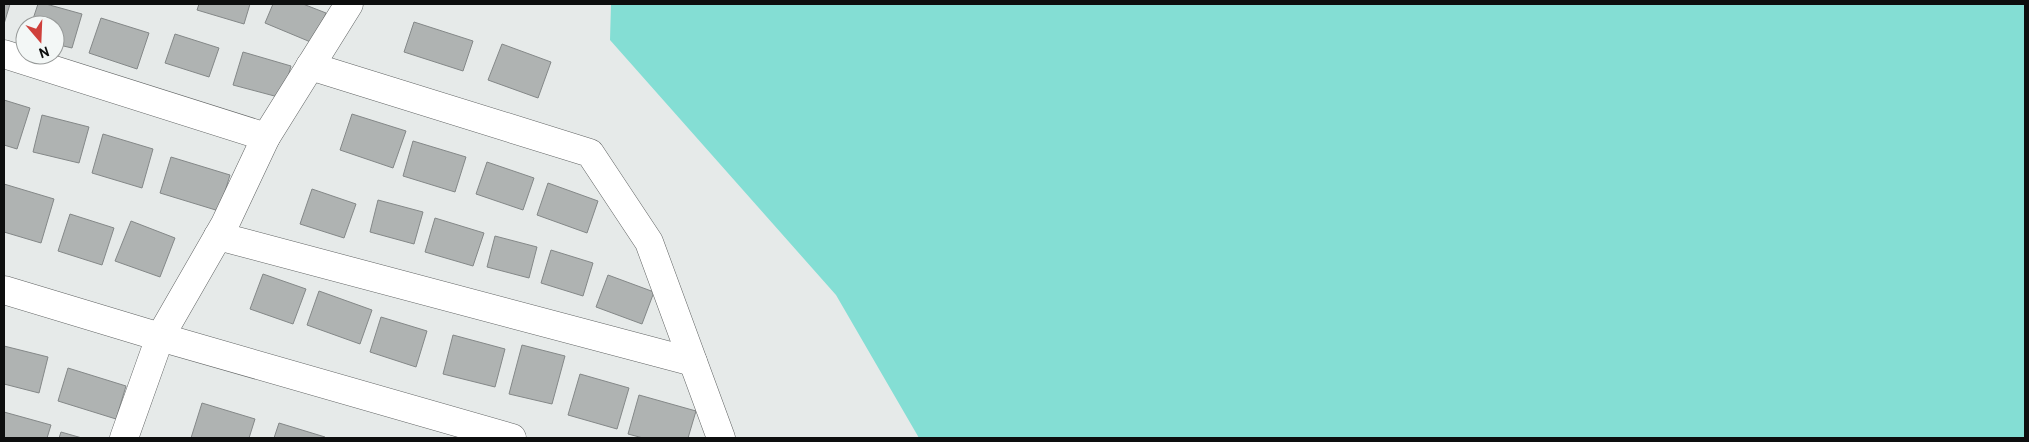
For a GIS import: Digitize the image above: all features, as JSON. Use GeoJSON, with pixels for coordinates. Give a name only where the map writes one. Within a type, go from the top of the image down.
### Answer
{"type":"FeatureCollection","features":[{"type":"Feature","properties":{"kind":"street"},"geometry":{"type":"LineString","coordinates":[[124,438],[160,337],[218,236],[266,137],[349,4]]}},
{"type":"Feature","properties":{"kind":"street"},"geometry":{"type":"LineString","coordinates":[[4,54],[266,137]]}},
{"type":"Feature","properties":{"kind":"street"},"geometry":{"type":"LineString","coordinates":[[310,66],[590,153],[649,242],[721,438]]}},
{"type":"Feature","properties":{"kind":"street"},"geometry":{"type":"LineString","coordinates":[[218,236],[693,362]]}},
{"type":"Feature","properties":{"kind":"street"},"geometry":{"type":"LineString","coordinates":[[4,290],[512,438]]}},
{"type":"Feature","properties":{"kind":"shaded area"},"geometry":{"type":"Polygon","coordinates":[[[611,4],[2025,4],[2025,438],[919,438],[836,295],[610,40],[611,4]]]}},
{"type":"Feature","properties":{"kind":"building"},"geometry":{"type":"Polygon","coordinates":[[[4,4],[10,4],[4,24],[4,4]]]}},
{"type":"Feature","properties":{"kind":"building"},"geometry":{"type":"Polygon","coordinates":[[[38,4],[46,4],[82,14],[72,48],[65,46],[65,15],[34,15],[38,4]]]}},
{"type":"Feature","properties":{"kind":"building"},"geometry":{"type":"Polygon","coordinates":[[[199,4],[250,4],[244,24],[197,10],[199,4]]]}},
{"type":"Feature","properties":{"kind":"building"},"geometry":{"type":"Polygon","coordinates":[[[273,4],[303,4],[326,13],[313,43],[265,23],[273,4]]]}},
{"type":"Feature","properties":{"kind":"building"},"geometry":{"type":"Polygon","coordinates":[[[101,18],[149,33],[137,69],[89,53],[101,18]]]}},
{"type":"Feature","properties":{"kind":"building"},"geometry":{"type":"Polygon","coordinates":[[[414,22],[473,41],[463,71],[404,52],[414,22]]]}},
{"type":"Feature","properties":{"kind":"building"},"geometry":{"type":"Polygon","coordinates":[[[175,34],[219,48],[209,77],[165,63],[175,34]]]}},
{"type":"Feature","properties":{"kind":"building"},"geometry":{"type":"Polygon","coordinates":[[[502,44],[551,62],[538,98],[488,80],[502,44]]]}},
{"type":"Feature","properties":{"kind":"building"},"geometry":{"type":"Polygon","coordinates":[[[243,52],[291,66],[282,98],[233,85],[243,52]]]}},
{"type":"Feature","properties":{"kind":"building"},"geometry":{"type":"Polygon","coordinates":[[[4,100],[30,108],[17,149],[4,145],[4,100]]]}},
{"type":"Feature","properties":{"kind":"building"},"geometry":{"type":"Polygon","coordinates":[[[352,114],[406,131],[393,168],[340,150],[352,114]]]}},
{"type":"Feature","properties":{"kind":"building"},"geometry":{"type":"Polygon","coordinates":[[[42,115],[89,127],[79,163],[33,152],[42,115]]]}},
{"type":"Feature","properties":{"kind":"building"},"geometry":{"type":"Polygon","coordinates":[[[103,134],[153,149],[142,188],[92,173],[103,134]]]}},
{"type":"Feature","properties":{"kind":"building"},"geometry":{"type":"Polygon","coordinates":[[[413,141],[466,157],[455,192],[403,176],[413,141]]]}},
{"type":"Feature","properties":{"kind":"building"},"geometry":{"type":"Polygon","coordinates":[[[171,157],[230,175],[219,211],[160,193],[171,157]]]}},
{"type":"Feature","properties":{"kind":"building"},"geometry":{"type":"Polygon","coordinates":[[[487,162],[534,178],[523,210],[476,194],[487,162]]]}},
{"type":"Feature","properties":{"kind":"building"},"geometry":{"type":"Polygon","coordinates":[[[548,183],[598,201],[587,233],[537,215],[548,183]]]}},
{"type":"Feature","properties":{"kind":"building"},"geometry":{"type":"Polygon","coordinates":[[[4,184],[54,199],[41,243],[4,232],[4,184]]]}},
{"type":"Feature","properties":{"kind":"building"},"geometry":{"type":"Polygon","coordinates":[[[312,189],[356,204],[344,238],[300,224],[312,189]]]}},
{"type":"Feature","properties":{"kind":"building"},"geometry":{"type":"Polygon","coordinates":[[[378,200],[423,212],[414,244],[370,232],[378,200]]]}},
{"type":"Feature","properties":{"kind":"building"},"geometry":{"type":"Polygon","coordinates":[[[70,214],[114,228],[102,265],[58,251],[70,214]]]}},
{"type":"Feature","properties":{"kind":"building"},"geometry":{"type":"Polygon","coordinates":[[[435,218],[484,233],[473,266],[425,252],[435,218]]]}},
{"type":"Feature","properties":{"kind":"building"},"geometry":{"type":"Polygon","coordinates":[[[131,221],[175,238],[160,277],[115,261],[131,221]]]}},
{"type":"Feature","properties":{"kind":"building"},"geometry":{"type":"Polygon","coordinates":[[[495,236],[537,247],[529,278],[487,267],[495,236]]]}},
{"type":"Feature","properties":{"kind":"building"},"geometry":{"type":"Polygon","coordinates":[[[551,250],[593,263],[583,296],[541,283],[551,250]]]}},
{"type":"Feature","properties":{"kind":"building"},"geometry":{"type":"Polygon","coordinates":[[[263,274],[306,289],[293,324],[250,309],[263,274]]]}},
{"type":"Feature","properties":{"kind":"building"},"geometry":{"type":"Polygon","coordinates":[[[608,275],[654,292],[642,324],[596,307],[608,275]]]}},
{"type":"Feature","properties":{"kind":"building"},"geometry":{"type":"Polygon","coordinates":[[[319,291],[372,310],[360,344],[307,325],[319,291]]]}},
{"type":"Feature","properties":{"kind":"building"},"geometry":{"type":"Polygon","coordinates":[[[381,317],[427,331],[416,367],[370,352],[381,317]]]}},
{"type":"Feature","properties":{"kind":"building"},"geometry":{"type":"Polygon","coordinates":[[[453,335],[505,349],[495,387],[443,374],[453,335]]]}},
{"type":"Feature","properties":{"kind":"building"},"geometry":{"type":"Polygon","coordinates":[[[522,345],[565,356],[552,404],[509,394],[522,345]]]}},
{"type":"Feature","properties":{"kind":"building"},"geometry":{"type":"Polygon","coordinates":[[[4,346],[48,357],[39,393],[4,384],[4,346]]]}},
{"type":"Feature","properties":{"kind":"building"},"geometry":{"type":"Polygon","coordinates":[[[68,368],[126,386],[116,419],[58,401],[68,368]]]}},
{"type":"Feature","properties":{"kind":"building"},"geometry":{"type":"Polygon","coordinates":[[[580,374],[629,388],[617,429],[568,415],[580,374]]]}},
{"type":"Feature","properties":{"kind":"building"},"geometry":{"type":"Polygon","coordinates":[[[639,395],[696,411],[688,438],[643,438],[628,434],[639,395]]]}},
{"type":"Feature","properties":{"kind":"building"},"geometry":{"type":"Polygon","coordinates":[[[202,403],[255,419],[249,438],[191,438],[202,403]]]}},
{"type":"Feature","properties":{"kind":"building"},"geometry":{"type":"Polygon","coordinates":[[[4,412],[51,425],[47,438],[4,438],[4,412]]]}},
{"type":"Feature","properties":{"kind":"building"},"geometry":{"type":"Polygon","coordinates":[[[279,423],[325,437],[325,438],[274,438],[279,423]]]}},
{"type":"Feature","properties":{"kind":"building"},"geometry":{"type":"Polygon","coordinates":[[[61,432],[82,438],[59,438],[61,432]]]}}]}
